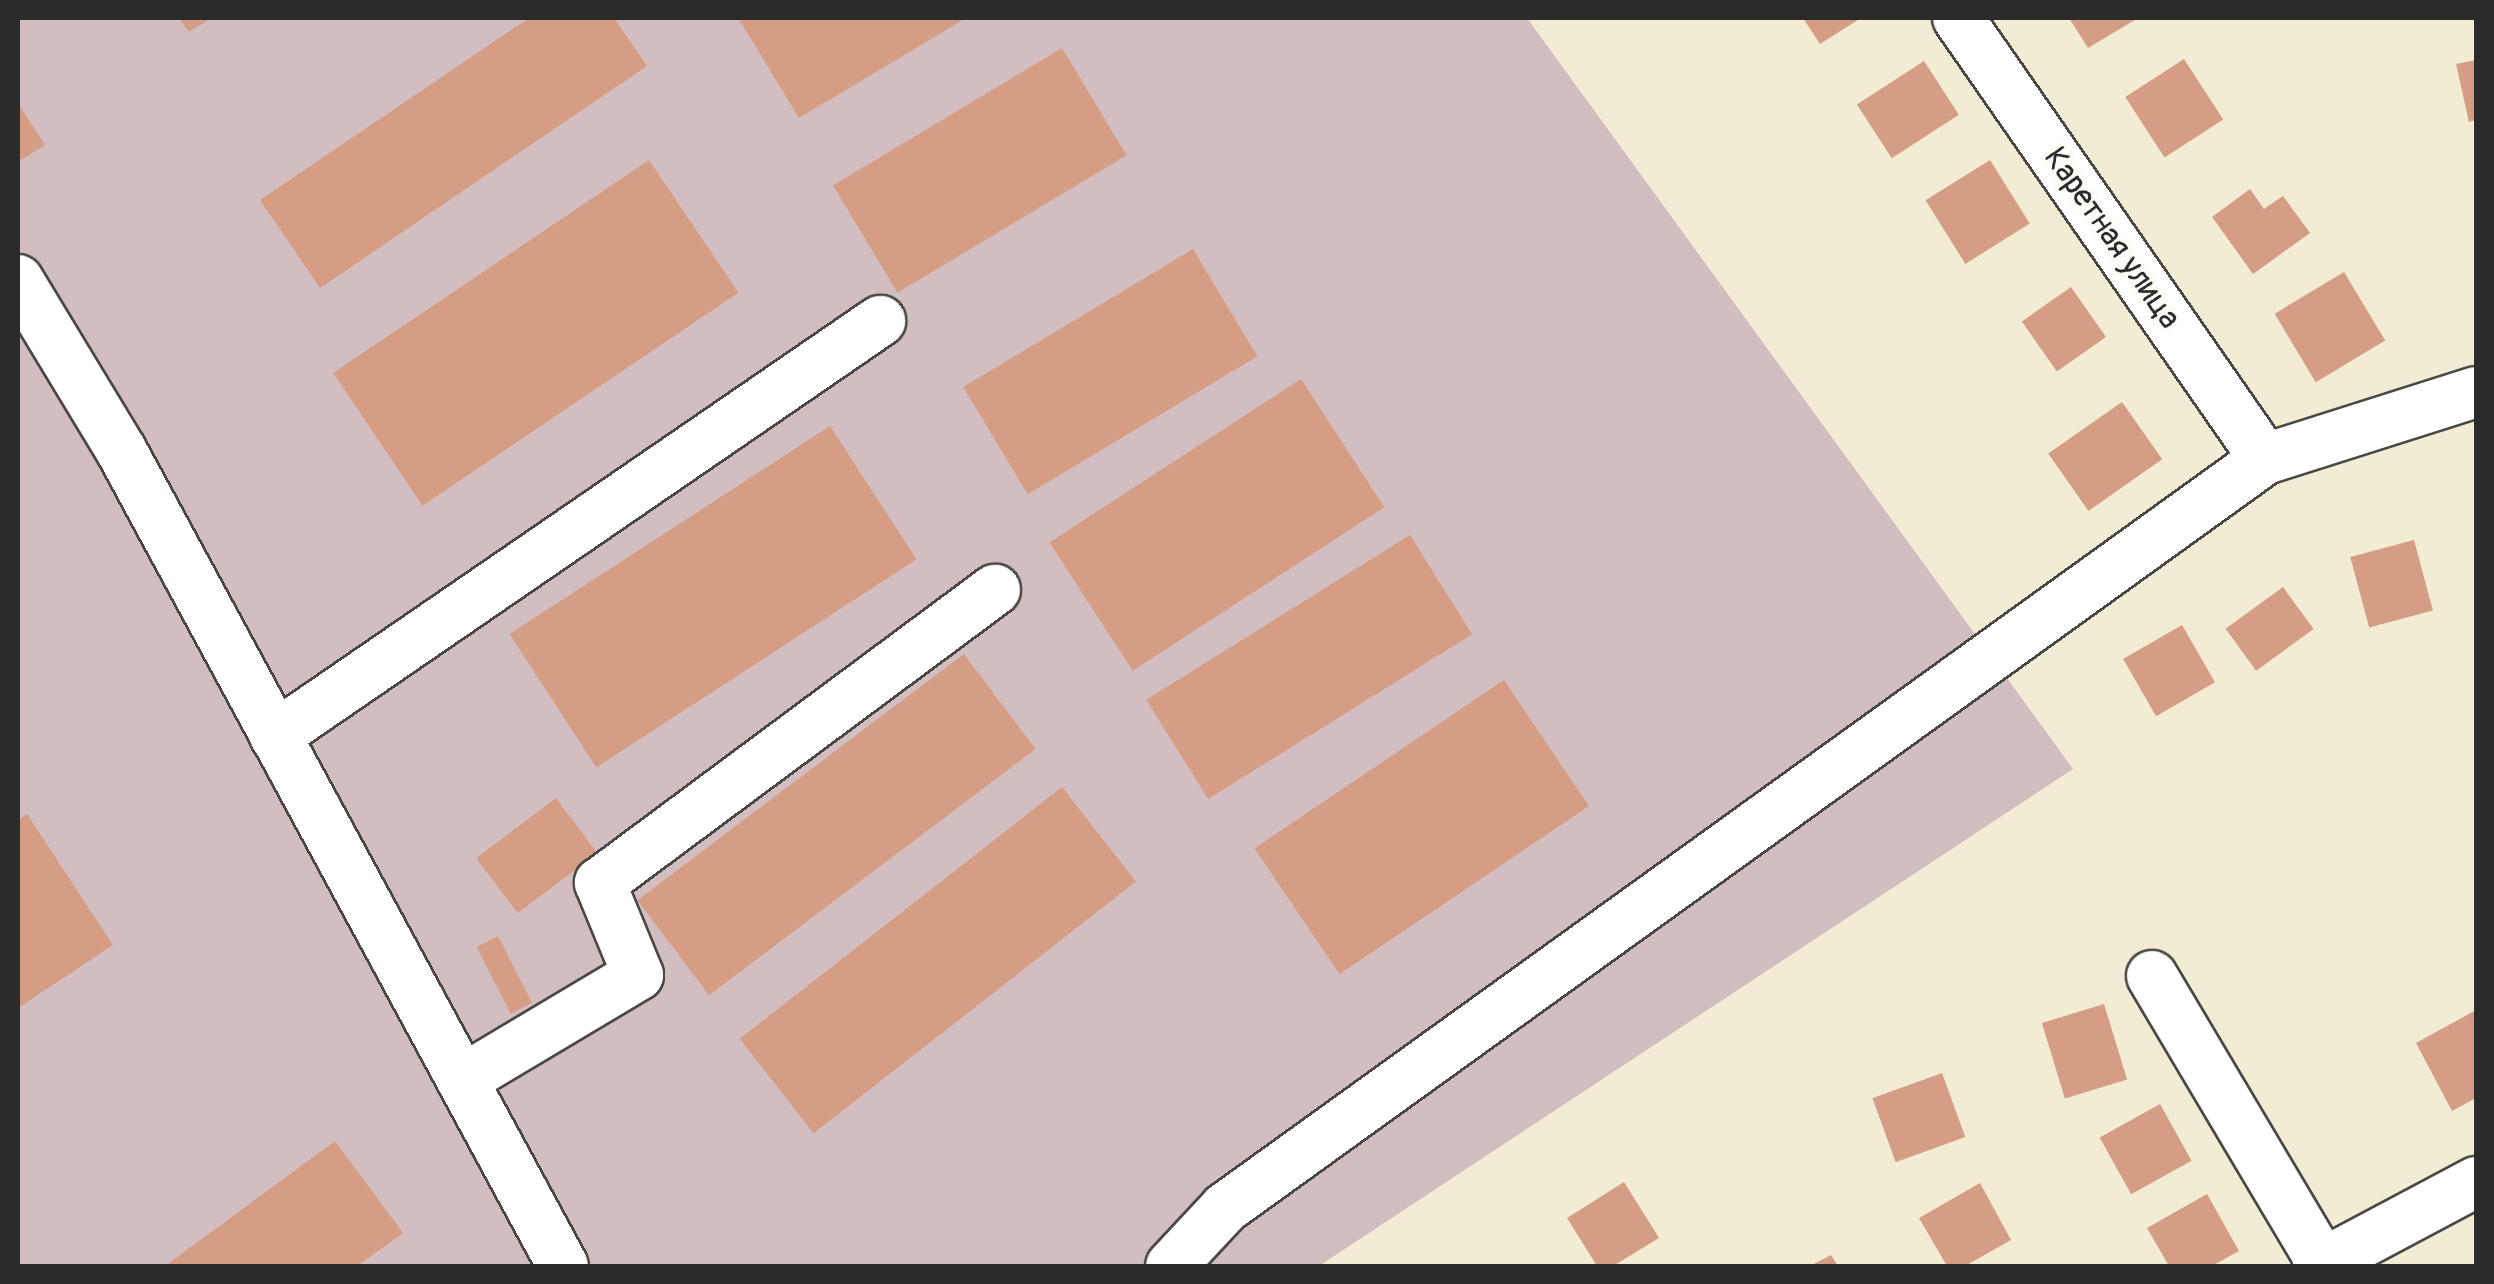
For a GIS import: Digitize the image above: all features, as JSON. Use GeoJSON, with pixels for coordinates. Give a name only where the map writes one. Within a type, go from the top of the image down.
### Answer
{"type":"FeatureCollection","features":[{"type":"Feature","properties":{"kind":"street","name":"Каретная улица"},"geometry":{"type":"LineString","coordinates":[[1958,18],[2265,459]]}},
{"type":"Feature","properties":{"kind":"street"},"geometry":{"type":"LineString","coordinates":[[18,280],[120,450],[563,1266]]}},
{"type":"Feature","properties":{"kind":"street"},"geometry":{"type":"LineString","coordinates":[[275,736],[880,321]]}},
{"type":"Feature","properties":{"kind":"street"},"geometry":{"type":"LineString","coordinates":[[1171,1266],[1225,1208],[2265,459],[2476,392]]}},
{"type":"Feature","properties":{"kind":"street"},"geometry":{"type":"LineString","coordinates":[[462,1080],[638,975],[600,883],[994,590]]}},
{"type":"Feature","properties":{"kind":"street"},"geometry":{"type":"LineString","coordinates":[[2152,976],[2322,1266],[2476,1182]]}},
{"type":"Feature","properties":{"kind":"shaded area"},"geometry":{"type":"Polygon","coordinates":[[[18,18],[1527,18],[2073,769],[1319,1266],[18,1266],[18,18]]]}},
{"type":"Feature","properties":{"kind":"building"},"geometry":{"type":"Polygon","coordinates":[[[179,18],[211,18],[189,32],[179,18]]]}},
{"type":"Feature","properties":{"kind":"building"},"geometry":{"type":"Polygon","coordinates":[[[529,18],[614,18],[647,66],[320,288],[260,200],[529,18]]]}},
{"type":"Feature","properties":{"kind":"building"},"geometry":{"type":"Polygon","coordinates":[[[738,18],[966,18],[799,118],[738,18]]]}},
{"type":"Feature","properties":{"kind":"building"},"geometry":{"type":"Polygon","coordinates":[[[1803,18],[1861,18],[1820,44],[1803,18]]]}},
{"type":"Feature","properties":{"kind":"building"},"geometry":{"type":"Polygon","coordinates":[[[2069,18],[2138,18],[2088,48],[2069,18]]]}},
{"type":"Feature","properties":{"kind":"building"},"geometry":{"type":"Polygon","coordinates":[[[1062,48],[1126,155],[898,293],[833,186],[1062,48]]]}},
{"type":"Feature","properties":{"kind":"building"},"geometry":{"type":"Polygon","coordinates":[[[2184,59],[2223,119],[2165,158],[2125,97],[2184,59]]]}},
{"type":"Feature","properties":{"kind":"building"},"geometry":{"type":"Polygon","coordinates":[[[2476,60],[2476,120],[2469,122],[2456,64],[2476,60]]]}},
{"type":"Feature","properties":{"kind":"building"},"geometry":{"type":"Polygon","coordinates":[[[1924,61],[1959,115],[1892,158],[1857,105],[1924,61]]]}},
{"type":"Feature","properties":{"kind":"building"},"geometry":{"type":"Polygon","coordinates":[[[18,103],[45,145],[18,162],[18,103]]]}},
{"type":"Feature","properties":{"kind":"building"},"geometry":{"type":"Polygon","coordinates":[[[649,160],[738,293],[423,506],[333,373],[649,160]]]}},
{"type":"Feature","properties":{"kind":"building"},"geometry":{"type":"Polygon","coordinates":[[[1990,160],[2030,224],[1965,264],[1926,200],[1990,160]]]}},
{"type":"Feature","properties":{"kind":"building"},"geometry":{"type":"Polygon","coordinates":[[[2250,189],[2264,209],[2283,196],[2310,233],[2253,274],[2212,217],[2250,189]]]}},
{"type":"Feature","properties":{"kind":"building"},"geometry":{"type":"Polygon","coordinates":[[[1193,249],[1257,356],[1028,494],[963,387],[1193,249]]]}},
{"type":"Feature","properties":{"kind":"building"},"geometry":{"type":"Polygon","coordinates":[[[2344,272],[2385,341],[2316,382],[2275,314],[2344,272]]]}},
{"type":"Feature","properties":{"kind":"building"},"geometry":{"type":"Polygon","coordinates":[[[2071,287],[2106,337],[2057,371],[2022,321],[2071,287]]]}},
{"type":"Feature","properties":{"kind":"building"},"geometry":{"type":"Polygon","coordinates":[[[1301,379],[1384,507],[1133,671],[1049,542],[1301,379]]]}},
{"type":"Feature","properties":{"kind":"building"},"geometry":{"type":"Polygon","coordinates":[[[2122,402],[2162,459],[2088,511],[2048,454],[2122,402]]]}},
{"type":"Feature","properties":{"kind":"building"},"geometry":{"type":"Polygon","coordinates":[[[830,426],[917,559],[596,767],[510,634],[830,426]]]}},
{"type":"Feature","properties":{"kind":"building"},"geometry":{"type":"Polygon","coordinates":[[[1410,535],[1472,634],[1208,799],[1146,700],[1410,535]]]}},
{"type":"Feature","properties":{"kind":"building"},"geometry":{"type":"Polygon","coordinates":[[[2414,540],[2433,611],[2369,628],[2350,557],[2414,540]]]}},
{"type":"Feature","properties":{"kind":"building"},"geometry":{"type":"Polygon","coordinates":[[[2283,587],[2314,629],[2256,671],[2226,629],[2283,587]]]}},
{"type":"Feature","properties":{"kind":"building"},"geometry":{"type":"Polygon","coordinates":[[[2182,625],[2215,682],[2156,716],[2123,659],[2182,625]]]}},
{"type":"Feature","properties":{"kind":"building"},"geometry":{"type":"Polygon","coordinates":[[[964,654],[1036,749],[709,995],[637,900],[964,654]]]}},
{"type":"Feature","properties":{"kind":"building"},"geometry":{"type":"Polygon","coordinates":[[[1504,680],[1589,806],[1339,974],[1254,848],[1504,680]]]}},
{"type":"Feature","properties":{"kind":"building"},"geometry":{"type":"Polygon","coordinates":[[[1062,787],[1136,882],[814,1133],[740,1039],[1062,787]]]}},
{"type":"Feature","properties":{"kind":"building"},"geometry":{"type":"Polygon","coordinates":[[[556,798],[598,853],[518,913],[476,858],[556,798]]]}},
{"type":"Feature","properties":{"kind":"building"},"geometry":{"type":"Polygon","coordinates":[[[27,814],[113,945],[18,1008],[18,820],[27,814]]]}},
{"type":"Feature","properties":{"kind":"building"},"geometry":{"type":"Polygon","coordinates":[[[498,936],[532,1003],[511,1014],[477,947],[498,936]]]}},
{"type":"Feature","properties":{"kind":"building"},"geometry":{"type":"Polygon","coordinates":[[[2104,1004],[2127,1080],[2065,1099],[2042,1023],[2104,1004]]]}},
{"type":"Feature","properties":{"kind":"building"},"geometry":{"type":"Polygon","coordinates":[[[2476,1010],[2476,1098],[2452,1111],[2416,1043],[2476,1010]]]}},
{"type":"Feature","properties":{"kind":"building"},"geometry":{"type":"Polygon","coordinates":[[[1942,1073],[1965,1137],[1896,1162],[1872,1098],[1942,1073]]]}},
{"type":"Feature","properties":{"kind":"building"},"geometry":{"type":"Polygon","coordinates":[[[2160,1104],[2192,1161],[2131,1194],[2100,1137],[2160,1104]]]}},
{"type":"Feature","properties":{"kind":"building"},"geometry":{"type":"Polygon","coordinates":[[[335,1141],[403,1233],[357,1266],[165,1266],[335,1141]]]}},
{"type":"Feature","properties":{"kind":"building"},"geometry":{"type":"Polygon","coordinates":[[[1624,1182],[1659,1238],[1613,1266],[1597,1266],[1567,1218],[1624,1182]]]}},
{"type":"Feature","properties":{"kind":"building"},"geometry":{"type":"Polygon","coordinates":[[[1980,1183],[2011,1240],[1965,1266],[1947,1266],[1919,1218],[1980,1183]]]}},
{"type":"Feature","properties":{"kind":"building"},"geometry":{"type":"Polygon","coordinates":[[[2207,1194],[2239,1251],[2212,1266],[2169,1266],[2147,1228],[2207,1194]]]}},
{"type":"Feature","properties":{"kind":"building"},"geometry":{"type":"Polygon","coordinates":[[[1831,1255],[1838,1266],[1810,1266],[1831,1255]]]}}]}
